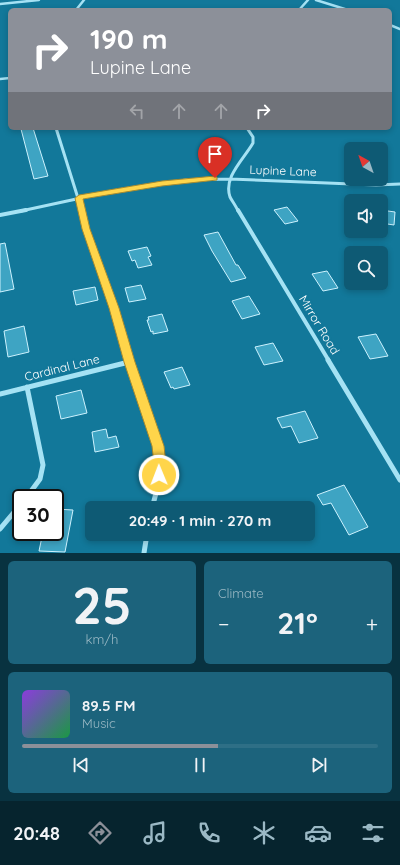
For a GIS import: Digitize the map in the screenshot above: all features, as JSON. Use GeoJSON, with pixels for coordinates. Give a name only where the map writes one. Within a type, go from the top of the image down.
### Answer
{"type":"FeatureCollection","features":[{"type":"Feature","properties":{"kind":"street"},"geometry":{"type":"LineString","coordinates":[[0,4],[39,0]]}},
{"type":"Feature","properties":{"kind":"street"},"geometry":{"type":"LineString","coordinates":[[78,8],[84,0]]}},
{"type":"Feature","properties":{"kind":"street"},"geometry":{"type":"LineString","coordinates":[[301,8],[308,0]]}},
{"type":"Feature","properties":{"kind":"street"},"geometry":{"type":"LineString","coordinates":[[316,0],[342,8]]}},
{"type":"Feature","properties":{"kind":"street"},"geometry":{"type":"LineString","coordinates":[[57,130],[66,163],[79,198],[86,229],[114,308],[129,362],[158,446],[160,464],[158,485],[154,501]]}},
{"type":"Feature","properties":{"kind":"street"},"geometry":{"type":"LineString","coordinates":[[230,178],[253,143],[253,137],[248,130]]}},
{"type":"Feature","properties":{"kind":"street","name":"Lupine Lane"},"geometry":{"type":"LineString","coordinates":[[0,214],[175,181],[230,178],[400,184]]}},
{"type":"Feature","properties":{"kind":"street","name":"Mirror Road"},"geometry":{"type":"LineString","coordinates":[[230,178],[228,187],[230,197],[400,480]]}},
{"type":"Feature","properties":{"kind":"street","name":"Cardinal Lane"},"geometry":{"type":"LineString","coordinates":[[0,394],[129,362]]}},
{"type":"Feature","properties":{"kind":"street"},"geometry":{"type":"LineString","coordinates":[[26,387],[43,465],[43,473],[32,489]]}},
{"type":"Feature","properties":{"kind":"street"},"geometry":{"type":"LineString","coordinates":[[0,529],[12,515]]}},
{"type":"Feature","properties":{"kind":"street"},"geometry":{"type":"LineString","coordinates":[[144,553],[146,541]]}},
{"type":"Feature","properties":{"kind":"building"},"geometry":{"type":"Polygon","coordinates":[[[21,130],[34,130],[48,176],[34,179],[21,130]]]}},
{"type":"Feature","properties":{"kind":"building"},"geometry":{"type":"Polygon","coordinates":[[[287,207],[298,221],[285,224],[274,210],[287,207]]]}},
{"type":"Feature","properties":{"kind":"building"},"geometry":{"type":"Polygon","coordinates":[[[388,211],[395,212],[394,225],[388,224],[388,211]]]}},
{"type":"Feature","properties":{"kind":"building"},"geometry":{"type":"Polygon","coordinates":[[[218,232],[236,265],[238,265],[246,278],[231,282],[212,251],[204,235],[218,232]]]}},
{"type":"Feature","properties":{"kind":"building"},"geometry":{"type":"Polygon","coordinates":[[[5,243],[14,289],[0,292],[0,244],[5,243]]]}},
{"type":"Feature","properties":{"kind":"building"},"geometry":{"type":"Polygon","coordinates":[[[147,247],[151,256],[148,257],[152,265],[138,268],[135,260],[132,261],[128,251],[147,247]]]}},
{"type":"Feature","properties":{"kind":"building"},"geometry":{"type":"Polygon","coordinates":[[[327,271],[338,288],[323,291],[312,274],[327,271]]]}},
{"type":"Feature","properties":{"kind":"building"},"geometry":{"type":"Polygon","coordinates":[[[141,285],[146,299],[129,302],[125,288],[141,285]]]}},
{"type":"Feature","properties":{"kind":"building"},"geometry":{"type":"Polygon","coordinates":[[[95,287],[98,300],[76,305],[73,291],[95,287]]]}},
{"type":"Feature","properties":{"kind":"building"},"geometry":{"type":"Polygon","coordinates":[[[249,296],[260,314],[242,319],[232,301],[249,296]]]}},
{"type":"Feature","properties":{"kind":"building"},"geometry":{"type":"Polygon","coordinates":[[[162,314],[168,331],[153,334],[147,320],[149,320],[148,317],[162,314]]]}},
{"type":"Feature","properties":{"kind":"building"},"geometry":{"type":"Polygon","coordinates":[[[24,326],[29,352],[8,357],[4,331],[24,326]]]}},
{"type":"Feature","properties":{"kind":"building"},"geometry":{"type":"Polygon","coordinates":[[[376,334],[388,356],[370,359],[358,337],[376,334]]]}},
{"type":"Feature","properties":{"kind":"building"},"geometry":{"type":"Polygon","coordinates":[[[273,343],[283,361],[264,365],[255,347],[273,343]]]}},
{"type":"Feature","properties":{"kind":"building"},"geometry":{"type":"Polygon","coordinates":[[[182,367],[190,385],[174,389],[173,387],[171,388],[164,372],[182,367]]]}},
{"type":"Feature","properties":{"kind":"building"},"geometry":{"type":"Polygon","coordinates":[[[81,390],[87,413],[61,419],[56,396],[81,390]]]}},
{"type":"Feature","properties":{"kind":"building"},"geometry":{"type":"Polygon","coordinates":[[[305,411],[318,438],[299,443],[291,426],[282,428],[277,418],[305,411]]]}},
{"type":"Feature","properties":{"kind":"building"},"geometry":{"type":"Polygon","coordinates":[[[106,429],[108,438],[116,436],[119,447],[95,452],[92,432],[106,429]]]}},
{"type":"Feature","properties":{"kind":"building"},"geometry":{"type":"Polygon","coordinates":[[[344,485],[368,527],[349,535],[331,503],[323,505],[317,495],[344,485]]]}},
{"type":"Feature","properties":{"kind":"building"},"geometry":{"type":"Polygon","coordinates":[[[64,510],[73,510],[65,552],[39,551],[41,541],[64,541],[64,510]]]}},
{"type":"Feature","properties":{"kind":"route"},"geometry":{"type":"LineString","coordinates":[[159,475],[160,464],[158,446],[129,362],[114,308],[86,229],[79,198],[162,183],[215,178]]}}]}
